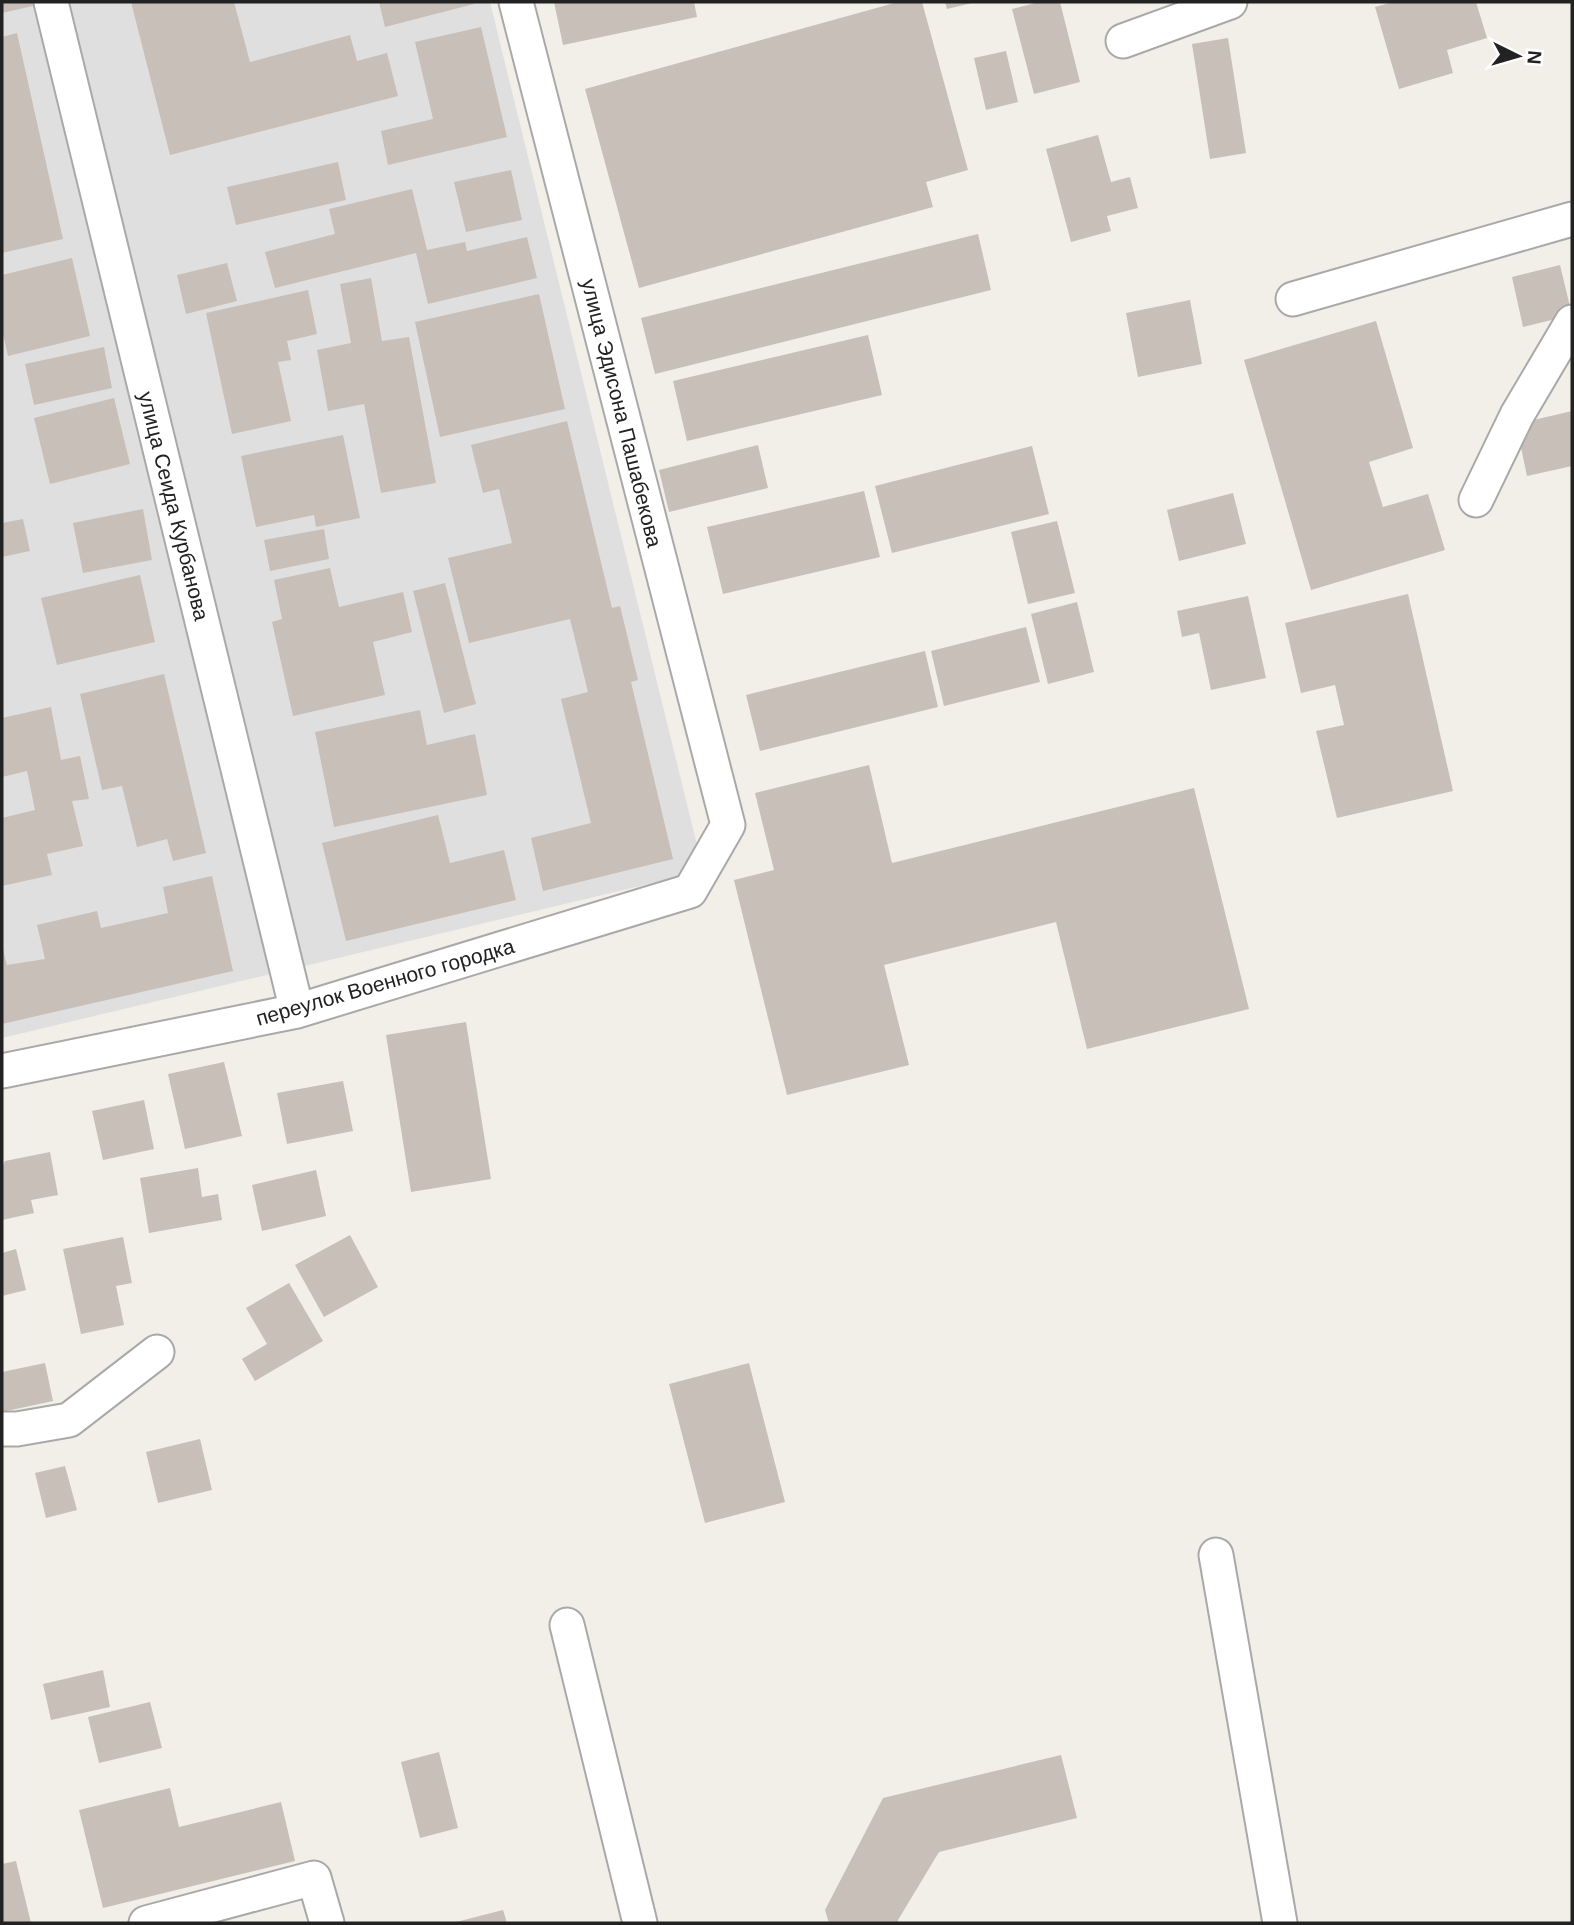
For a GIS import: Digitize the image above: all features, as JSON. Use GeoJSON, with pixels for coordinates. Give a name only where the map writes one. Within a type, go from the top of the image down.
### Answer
{"type":"FeatureCollection","features":[{"type":"Feature","properties":{"kind":"street","name":"улица Сеида Курбанова"},"geometry":{"type":"LineString","coordinates":[[51,2],[297,1011]]}},
{"type":"Feature","properties":{"kind":"street","name":"улица Эдисона Пашабекова"},"geometry":{"type":"LineString","coordinates":[[516,2],[728,825]]}},
{"type":"Feature","properties":{"kind":"street"},"geometry":{"type":"LineString","coordinates":[[1123,41],[1230,2]]}},
{"type":"Feature","properties":{"kind":"street"},"geometry":{"type":"LineString","coordinates":[[1293,299],[1572,219]]}},
{"type":"Feature","properties":{"kind":"street"},"geometry":{"type":"LineString","coordinates":[[1476,499],[1517,415],[1572,322]]}},
{"type":"Feature","properties":{"kind":"street","name":"переулок Военного городка"},"geometry":{"type":"LineString","coordinates":[[2,1071],[297,1011],[690,891],[728,825]]}},
{"type":"Feature","properties":{"kind":"street"},"geometry":{"type":"LineString","coordinates":[[2,1429],[69,1420],[157,1352]]}},
{"type":"Feature","properties":{"kind":"street"},"geometry":{"type":"LineString","coordinates":[[1216,1555],[1280,1923]]}},
{"type":"Feature","properties":{"kind":"street"},"geometry":{"type":"LineString","coordinates":[[567,1625],[640,1923]]}},
{"type":"Feature","properties":{"kind":"street"},"geometry":{"type":"LineString","coordinates":[[146,1923],[314,1878],[327,1923]]}},
{"type":"Feature","properties":{"kind":"shaded area"},"geometry":{"type":"Polygon","coordinates":[[[2,2],[490,2],[699,853],[678,877],[2,1038],[2,2]]]}},
{"type":"Feature","properties":{"kind":"building"},"geometry":{"type":"Polygon","coordinates":[[[2,2],[32,2],[33,6],[2,13],[2,2]]]}},
{"type":"Feature","properties":{"kind":"building"},"geometry":{"type":"Polygon","coordinates":[[[131,2],[234,2],[250,62],[350,35],[357,61],[387,53],[398,96],[170,155],[131,2]]]}},
{"type":"Feature","properties":{"kind":"building"},"geometry":{"type":"Polygon","coordinates":[[[379,2],[473,2],[474,4],[385,27],[379,2]]]}},
{"type":"Feature","properties":{"kind":"building"},"geometry":{"type":"Polygon","coordinates":[[[554,2],[694,2],[697,17],[563,45],[554,2]]]}},
{"type":"Feature","properties":{"kind":"building"},"geometry":{"type":"Polygon","coordinates":[[[898,2],[922,2],[968,170],[926,182],[933,207],[639,288],[585,89],[898,2]]]}},
{"type":"Feature","properties":{"kind":"building"},"geometry":{"type":"Polygon","coordinates":[[[945,2],[972,2],[972,3],[947,9],[945,2]]]}},
{"type":"Feature","properties":{"kind":"building"},"geometry":{"type":"Polygon","coordinates":[[[1039,2],[1060,2],[1080,82],[1034,94],[1012,9],[1039,2]]]}},
{"type":"Feature","properties":{"kind":"building"},"geometry":{"type":"Polygon","coordinates":[[[1393,2],[1476,2],[1487,38],[1447,50],[1453,73],[1399,89],[1375,7],[1393,2]]]}},
{"type":"Feature","properties":{"kind":"building"},"geometry":{"type":"Polygon","coordinates":[[[481,27],[507,137],[388,165],[381,131],[433,119],[415,42],[481,27]]]}},
{"type":"Feature","properties":{"kind":"building"},"geometry":{"type":"Polygon","coordinates":[[[17,33],[63,239],[2,253],[2,37],[17,33]]]}},
{"type":"Feature","properties":{"kind":"building"},"geometry":{"type":"Polygon","coordinates":[[[1228,38],[1246,153],[1210,159],[1192,44],[1228,38]]]}},
{"type":"Feature","properties":{"kind":"building"},"geometry":{"type":"Polygon","coordinates":[[[1006,51],[1018,102],[986,110],[974,58],[1006,51]]]}},
{"type":"Feature","properties":{"kind":"building"},"geometry":{"type":"Polygon","coordinates":[[[1098,135],[1111,182],[1130,177],[1138,208],[1107,216],[1111,231],[1071,242],[1046,149],[1098,135]]]}},
{"type":"Feature","properties":{"kind":"building"},"geometry":{"type":"Polygon","coordinates":[[[338,162],[346,200],[236,225],[227,187],[338,162]]]}},
{"type":"Feature","properties":{"kind":"building"},"geometry":{"type":"Polygon","coordinates":[[[511,170],[522,220],[466,232],[454,182],[511,170]]]}},
{"type":"Feature","properties":{"kind":"building"},"geometry":{"type":"Polygon","coordinates":[[[412,189],[427,250],[465,242],[467,251],[527,237],[537,278],[428,304],[416,253],[275,288],[265,252],[335,234],[329,209],[412,189]]]}},
{"type":"Feature","properties":{"kind":"building"},"geometry":{"type":"Polygon","coordinates":[[[978,234],[991,290],[655,374],[641,318],[978,234]]]}},
{"type":"Feature","properties":{"kind":"building"},"geometry":{"type":"Polygon","coordinates":[[[72,258],[90,336],[8,356],[2,329],[2,275],[72,258]]]}},
{"type":"Feature","properties":{"kind":"building"},"geometry":{"type":"Polygon","coordinates":[[[227,263],[237,301],[186,314],[177,275],[227,263]]]}},
{"type":"Feature","properties":{"kind":"building"},"geometry":{"type":"Polygon","coordinates":[[[1560,265],[1572,315],[1523,327],[1512,277],[1560,265]]]}},
{"type":"Feature","properties":{"kind":"building"},"geometry":{"type":"Polygon","coordinates":[[[371,278],[382,341],[409,337],[436,483],[381,493],[364,404],[328,411],[317,350],[351,343],[340,284],[371,278]]]}},
{"type":"Feature","properties":{"kind":"building"},"geometry":{"type":"Polygon","coordinates":[[[308,290],[317,334],[287,341],[291,360],[278,362],[291,421],[232,434],[206,313],[308,290]]]}},
{"type":"Feature","properties":{"kind":"building"},"geometry":{"type":"Polygon","coordinates":[[[539,294],[565,409],[440,437],[415,322],[539,294]]]}},
{"type":"Feature","properties":{"kind":"building"},"geometry":{"type":"Polygon","coordinates":[[[1190,300],[1202,364],[1138,377],[1126,313],[1190,300]]]}},
{"type":"Feature","properties":{"kind":"building"},"geometry":{"type":"Polygon","coordinates":[[[1376,321],[1413,448],[1369,462],[1383,507],[1428,494],[1445,550],[1311,590],[1244,360],[1376,321]]]}},
{"type":"Feature","properties":{"kind":"building"},"geometry":{"type":"Polygon","coordinates":[[[868,335],[882,395],[687,441],[673,381],[868,335]]]}},
{"type":"Feature","properties":{"kind":"building"},"geometry":{"type":"Polygon","coordinates":[[[104,347],[112,388],[34,405],[25,364],[104,347]]]}},
{"type":"Feature","properties":{"kind":"building"},"geometry":{"type":"Polygon","coordinates":[[[114,398],[130,464],[50,484],[34,418],[114,398]]]}},
{"type":"Feature","properties":{"kind":"building"},"geometry":{"type":"Polygon","coordinates":[[[1572,411],[1572,466],[1527,476],[1516,424],[1572,411]]]}},
{"type":"Feature","properties":{"kind":"building"},"geometry":{"type":"Polygon","coordinates":[[[567,421],[612,608],[620,606],[638,680],[631,682],[673,859],[543,891],[531,838],[591,823],[561,699],[588,692],[570,619],[469,643],[448,558],[512,543],[499,489],[483,493],[471,445],[567,421]]]}},
{"type":"Feature","properties":{"kind":"building"},"geometry":{"type":"Polygon","coordinates":[[[343,435],[360,518],[316,527],[314,515],[256,527],[241,456],[343,435]]]}},
{"type":"Feature","properties":{"kind":"building"},"geometry":{"type":"Polygon","coordinates":[[[758,445],[768,488],[669,512],[659,470],[758,445]]]}},
{"type":"Feature","properties":{"kind":"building"},"geometry":{"type":"Polygon","coordinates":[[[1032,446],[1049,514],[892,553],[875,486],[1032,446]]]}},
{"type":"Feature","properties":{"kind":"building"},"geometry":{"type":"Polygon","coordinates":[[[864,491],[880,557],[723,594],[707,527],[864,491]]]}},
{"type":"Feature","properties":{"kind":"building"},"geometry":{"type":"Polygon","coordinates":[[[1233,493],[1246,544],[1179,561],[1167,510],[1233,493]]]}},
{"type":"Feature","properties":{"kind":"building"},"geometry":{"type":"Polygon","coordinates":[[[143,509],[152,560],[83,573],[73,523],[143,509]]]}},
{"type":"Feature","properties":{"kind":"building"},"geometry":{"type":"Polygon","coordinates":[[[23,519],[30,551],[2,557],[2,523],[23,519]]]}},
{"type":"Feature","properties":{"kind":"building"},"geometry":{"type":"Polygon","coordinates":[[[1057,521],[1075,593],[1028,604],[1011,532],[1057,521]]]}},
{"type":"Feature","properties":{"kind":"building"},"geometry":{"type":"Polygon","coordinates":[[[324,529],[329,559],[270,571],[264,540],[324,529]]]}},
{"type":"Feature","properties":{"kind":"building"},"geometry":{"type":"Polygon","coordinates":[[[330,568],[339,607],[403,592],[412,632],[373,642],[385,695],[293,716],[272,622],[282,619],[274,580],[330,568]]]}},
{"type":"Feature","properties":{"kind":"building"},"geometry":{"type":"Polygon","coordinates":[[[140,575],[155,642],[57,665],[41,598],[140,575]]]}},
{"type":"Feature","properties":{"kind":"building"},"geometry":{"type":"Polygon","coordinates":[[[445,583],[476,704],[444,713],[413,591],[445,583]]]}},
{"type":"Feature","properties":{"kind":"building"},"geometry":{"type":"Polygon","coordinates":[[[1408,594],[1453,791],[1337,818],[1316,731],[1344,725],[1335,685],[1301,693],[1285,623],[1408,594]]]}},
{"type":"Feature","properties":{"kind":"building"},"geometry":{"type":"Polygon","coordinates":[[[1248,596],[1266,678],[1211,690],[1199,633],[1182,637],[1177,611],[1248,596]]]}},
{"type":"Feature","properties":{"kind":"building"},"geometry":{"type":"Polygon","coordinates":[[[1077,602],[1094,672],[1048,684],[1031,614],[1077,602]]]}},
{"type":"Feature","properties":{"kind":"building"},"geometry":{"type":"Polygon","coordinates":[[[1026,627],[1040,682],[944,706],[931,651],[1026,627]]]}},
{"type":"Feature","properties":{"kind":"building"},"geometry":{"type":"Polygon","coordinates":[[[925,651],[938,707],[760,751],[746,695],[925,651]]]}},
{"type":"Feature","properties":{"kind":"building"},"geometry":{"type":"Polygon","coordinates":[[[164,674],[206,853],[173,861],[167,839],[137,847],[122,786],[102,790],[80,694],[164,674]]]}},
{"type":"Feature","properties":{"kind":"building"},"geometry":{"type":"Polygon","coordinates":[[[51,707],[61,760],[80,756],[89,799],[72,801],[83,846],[47,854],[52,875],[2,886],[2,818],[35,810],[27,771],[2,777],[2,718],[51,707]]]}},
{"type":"Feature","properties":{"kind":"building"},"geometry":{"type":"Polygon","coordinates":[[[420,710],[427,745],[475,734],[487,795],[334,827],[315,732],[420,710]]]}},
{"type":"Feature","properties":{"kind":"building"},"geometry":{"type":"Polygon","coordinates":[[[869,765],[892,863],[1194,788],[1249,1009],[1087,1049],[1056,922],[884,965],[909,1065],[787,1095],[734,880],[774,870],[755,793],[869,765]]]}},
{"type":"Feature","properties":{"kind":"building"},"geometry":{"type":"Polygon","coordinates":[[[438,815],[450,863],[504,850],[516,900],[346,941],[322,843],[438,815]]]}},
{"type":"Feature","properties":{"kind":"building"},"geometry":{"type":"Polygon","coordinates":[[[212,876],[233,971],[2,1024],[2,945],[7,965],[45,959],[37,925],[97,911],[101,928],[168,913],[163,887],[212,876]]]}},
{"type":"Feature","properties":{"kind":"building"},"geometry":{"type":"Polygon","coordinates":[[[466,1022],[491,1179],[411,1192],[386,1035],[466,1022]]]}},
{"type":"Feature","properties":{"kind":"building"},"geometry":{"type":"Polygon","coordinates":[[[224,1062],[242,1136],[185,1149],[168,1074],[224,1062]]]}},
{"type":"Feature","properties":{"kind":"building"},"geometry":{"type":"Polygon","coordinates":[[[343,1081],[353,1131],[287,1144],[277,1093],[343,1081]]]}},
{"type":"Feature","properties":{"kind":"building"},"geometry":{"type":"Polygon","coordinates":[[[144,1100],[154,1149],[103,1160],[92,1111],[144,1100]]]}},
{"type":"Feature","properties":{"kind":"building"},"geometry":{"type":"Polygon","coordinates":[[[50,1152],[58,1195],[31,1200],[34,1213],[2,1220],[2,1167],[5,1161],[50,1152]]]}},
{"type":"Feature","properties":{"kind":"building"},"geometry":{"type":"Polygon","coordinates":[[[198,1168],[202,1197],[218,1194],[222,1220],[149,1233],[140,1178],[198,1168]]]}},
{"type":"Feature","properties":{"kind":"building"},"geometry":{"type":"Polygon","coordinates":[[[316,1170],[326,1216],[262,1231],[252,1185],[316,1170]]]}},
{"type":"Feature","properties":{"kind":"building"},"geometry":{"type":"Polygon","coordinates":[[[350,1235],[378,1287],[324,1317],[295,1265],[350,1235]]]}},
{"type":"Feature","properties":{"kind":"building"},"geometry":{"type":"Polygon","coordinates":[[[123,1237],[132,1283],[116,1286],[124,1325],[81,1334],[63,1249],[123,1237]]]}},
{"type":"Feature","properties":{"kind":"building"},"geometry":{"type":"Polygon","coordinates":[[[16,1249],[26,1290],[2,1296],[2,1253],[16,1249]]]}},
{"type":"Feature","properties":{"kind":"building"},"geometry":{"type":"Polygon","coordinates":[[[289,1283],[323,1341],[255,1381],[242,1359],[267,1344],[246,1308],[289,1283]]]}},
{"type":"Feature","properties":{"kind":"building"},"geometry":{"type":"Polygon","coordinates":[[[45,1363],[53,1401],[2,1412],[2,1372],[45,1363]]]}},
{"type":"Feature","properties":{"kind":"building"},"geometry":{"type":"Polygon","coordinates":[[[749,1363],[785,1502],[705,1523],[669,1384],[749,1363]]]}},
{"type":"Feature","properties":{"kind":"building"},"geometry":{"type":"Polygon","coordinates":[[[200,1439],[212,1490],[158,1503],[146,1452],[200,1439]]]}},
{"type":"Feature","properties":{"kind":"building"},"geometry":{"type":"Polygon","coordinates":[[[65,1466],[77,1510],[46,1518],[35,1473],[65,1466]]]}},
{"type":"Feature","properties":{"kind":"building"},"geometry":{"type":"Polygon","coordinates":[[[103,1670],[110,1707],[51,1720],[43,1684],[103,1670]]]}},
{"type":"Feature","properties":{"kind":"building"},"geometry":{"type":"Polygon","coordinates":[[[150,1702],[162,1748],[99,1763],[88,1717],[150,1702]]]}},
{"type":"Feature","properties":{"kind":"building"},"geometry":{"type":"Polygon","coordinates":[[[439,1752],[458,1828],[420,1838],[401,1762],[439,1752]]]}},
{"type":"Feature","properties":{"kind":"building"},"geometry":{"type":"Polygon","coordinates":[[[1061,1755],[1077,1818],[939,1852],[898,1920],[899,1923],[829,1923],[825,1910],[883,1798],[1061,1755]]]}},
{"type":"Feature","properties":{"kind":"building"},"geometry":{"type":"Polygon","coordinates":[[[170,1788],[179,1827],[281,1802],[295,1861],[103,1908],[79,1810],[170,1788]]]}},
{"type":"Feature","properties":{"kind":"building"},"geometry":{"type":"Polygon","coordinates":[[[16,1861],[31,1923],[2,1923],[2,1864],[16,1861]]]}},
{"type":"Feature","properties":{"kind":"building"},"geometry":{"type":"Polygon","coordinates":[[[503,1910],[507,1923],[456,1923],[456,1922],[503,1910]]]}}]}
